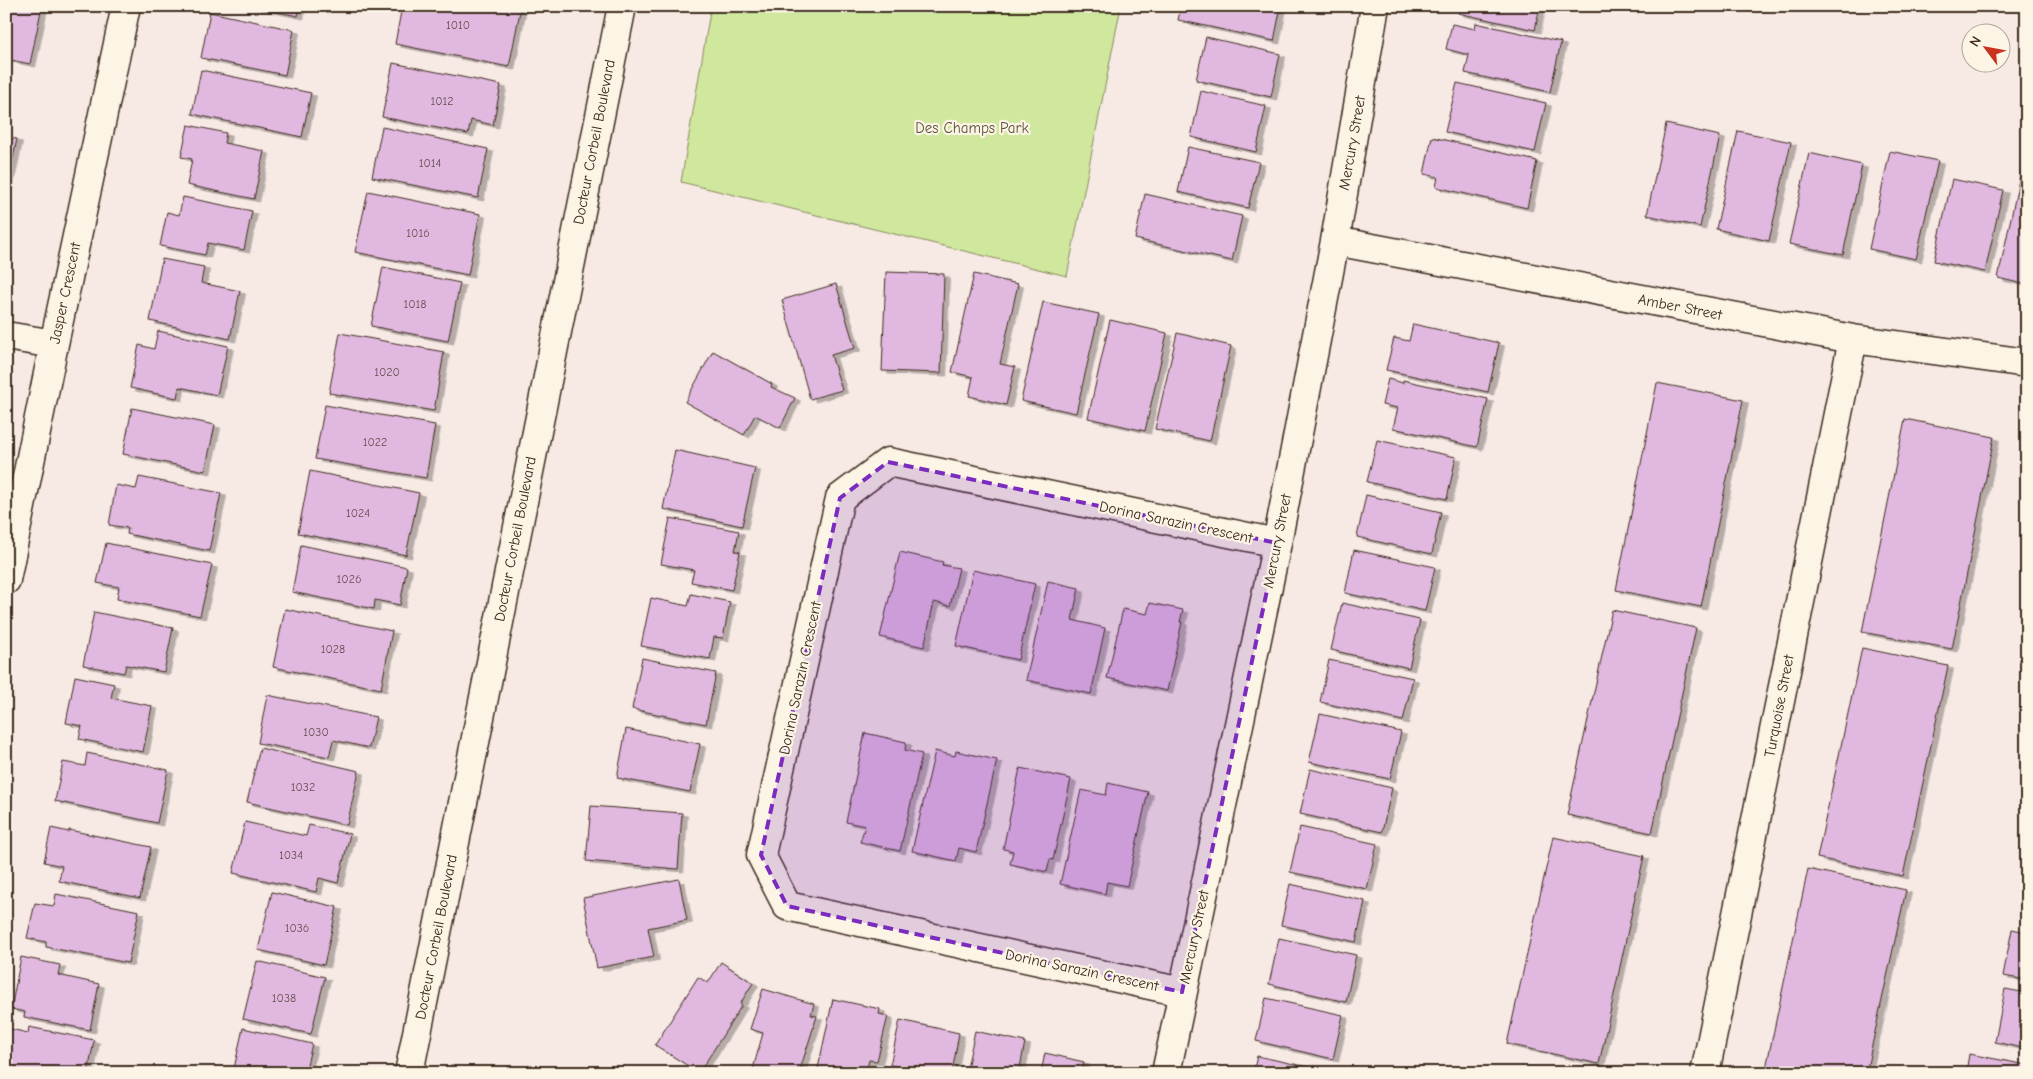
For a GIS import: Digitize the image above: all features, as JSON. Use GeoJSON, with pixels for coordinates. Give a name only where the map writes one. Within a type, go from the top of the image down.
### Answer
{"type":"FeatureCollection","features":[{"type":"Feature","properties":{"kind":"street","name":"Jasper Crescent"},"geometry":{"type":"LineString","coordinates":[[6,580],[126,6]]}},
{"type":"Feature","properties":{"kind":"street","name":"Docteur Corbeil Boulevard"},"geometry":{"type":"LineString","coordinates":[[409,1073],[622,6]]}},
{"type":"Feature","properties":{"kind":"street","name":"Mercury Street"},"geometry":{"type":"LineString","coordinates":[[1166,1073],[1276,543],[1335,241],[1375,6]]}},
{"type":"Feature","properties":{"kind":"street","name":"Amber Street"},"geometry":{"type":"LineString","coordinates":[[1335,241],[1853,339],[2027,363]]}},
{"type":"Feature","properties":{"kind":"street"},"geometry":{"type":"LineString","coordinates":[[6,336],[54,344]]}},
{"type":"Feature","properties":{"kind":"street","name":"Turquoise Street"},"geometry":{"type":"LineString","coordinates":[[1705,1073],[1853,339]]}},
{"type":"Feature","properties":{"kind":"street","name":"Dorina Sarazin Crescent"},"geometry":{"type":"LineString","coordinates":[[1182,992],[787,906],[760,855],[840,498],[888,462],[1276,543]]}},
{"type":"Feature","properties":{"kind":"highlighted area"},"geometry":{"type":"Polygon","coordinates":[[[888,462],[1277,543],[1182,992],[787,906],[761,855],[840,498],[888,462]]]}},
{"type":"Feature","properties":{"kind":"green space","name":"Des Champs Park"},"geometry":{"type":"Polygon","coordinates":[[[711,6],[1121,6],[1067,276],[681,182],[711,6]]]}},
{"type":"Feature","properties":{"kind":"building"},"geometry":{"type":"Polygon","coordinates":[[[6,6],[42,6],[30,64],[6,59],[6,6]]]}},
{"type":"Feature","properties":{"kind":"building"},"geometry":{"type":"Polygon","coordinates":[[[248,6],[300,6],[298,16],[248,6]]]}},
{"type":"Feature","properties":{"kind":"building"},"geometry":{"type":"Polygon","coordinates":[[[402,6],[521,6],[509,67],[395,44],[402,6]]]}},
{"type":"Feature","properties":{"kind":"building"},"geometry":{"type":"Polygon","coordinates":[[[1181,6],[1281,6],[1274,41],[1178,20],[1181,6]]]}},
{"type":"Feature","properties":{"kind":"building"},"geometry":{"type":"Polygon","coordinates":[[[1460,6],[1540,6],[1535,30],[1458,13],[1460,6]]]}},
{"type":"Feature","properties":{"kind":"building"},"geometry":{"type":"Polygon","coordinates":[[[210,12],[294,30],[285,75],[201,58],[210,12]]]}},
{"type":"Feature","properties":{"kind":"building"},"geometry":{"type":"Polygon","coordinates":[[[1476,23],[1561,42],[1550,92],[1465,73],[1469,55],[1446,49],[1452,24],[1475,29],[1476,23]]]}},
{"type":"Feature","properties":{"kind":"building"},"geometry":{"type":"Polygon","coordinates":[[[1206,37],[1280,54],[1271,97],[1196,80],[1206,37]]]}},
{"type":"Feature","properties":{"kind":"building"},"geometry":{"type":"Polygon","coordinates":[[[393,63],[501,85],[493,125],[471,120],[468,134],[382,117],[393,63]]]}},
{"type":"Feature","properties":{"kind":"building"},"geometry":{"type":"Polygon","coordinates":[[[201,70],[311,93],[302,137],[192,114],[201,70]]]}},
{"type":"Feature","properties":{"kind":"building"},"geometry":{"type":"Polygon","coordinates":[[[1457,83],[1546,103],[1535,152],[1445,132],[1457,83]]]}},
{"type":"Feature","properties":{"kind":"building"},"geometry":{"type":"Polygon","coordinates":[[[1201,91],[1266,106],[1256,152],[1191,137],[1201,91]]]}},
{"type":"Feature","properties":{"kind":"building"},"geometry":{"type":"Polygon","coordinates":[[[1666,124],[1720,136],[1700,227],[1647,215],[1666,124]]]}},
{"type":"Feature","properties":{"kind":"building"},"geometry":{"type":"Polygon","coordinates":[[[188,125],[226,133],[224,143],[264,151],[254,199],[187,185],[192,159],[181,157],[188,125]]]}},
{"type":"Feature","properties":{"kind":"building"},"geometry":{"type":"Polygon","coordinates":[[[382,127],[488,149],[478,198],[372,177],[382,127]]]}},
{"type":"Feature","properties":{"kind":"building"},"geometry":{"type":"Polygon","coordinates":[[[1738,131],[1791,142],[1769,241],[1716,229],[1738,131]]]}},
{"type":"Feature","properties":{"kind":"building"},"geometry":{"type":"Polygon","coordinates":[[[6,137],[17,139],[6,191],[6,137]]]}},
{"type":"Feature","properties":{"kind":"building"},"geometry":{"type":"Polygon","coordinates":[[[1432,137],[1537,161],[1527,208],[1436,187],[1438,177],[1424,174],[1432,137]]]}},
{"type":"Feature","properties":{"kind":"building"},"geometry":{"type":"Polygon","coordinates":[[[1188,147],[1259,162],[1248,208],[1178,192],[1188,147]]]}},
{"type":"Feature","properties":{"kind":"building"},"geometry":{"type":"Polygon","coordinates":[[[1890,151],[1938,161],[1916,259],[1869,249],[1890,151]]]}},
{"type":"Feature","properties":{"kind":"building"},"geometry":{"type":"Polygon","coordinates":[[[1809,153],[1862,165],[1843,255],[1789,244],[1809,153]]]}},
{"type":"Feature","properties":{"kind":"building"},"geometry":{"type":"Polygon","coordinates":[[[2024,157],[2027,158],[2027,285],[1998,278],[2024,157]]]}},
{"type":"Feature","properties":{"kind":"building"},"geometry":{"type":"Polygon","coordinates":[[[1952,179],[2003,190],[1985,272],[1934,261],[1952,179]]]}},
{"type":"Feature","properties":{"kind":"building"},"geometry":{"type":"Polygon","coordinates":[[[368,191],[480,214],[468,275],[355,252],[368,191]]]}},
{"type":"Feature","properties":{"kind":"building"},"geometry":{"type":"Polygon","coordinates":[[[1145,194],[1242,216],[1232,261],[1135,239],[1145,194]]]}},
{"type":"Feature","properties":{"kind":"building"},"geometry":{"type":"Polygon","coordinates":[[[183,197],[252,211],[244,250],[208,243],[205,255],[160,246],[167,212],[179,215],[183,197]]]}},
{"type":"Feature","properties":{"kind":"building"},"geometry":{"type":"Polygon","coordinates":[[[162,259],[204,267],[201,283],[240,291],[230,339],[150,321],[162,259]]]}},
{"type":"Feature","properties":{"kind":"building"},"geometry":{"type":"Polygon","coordinates":[[[383,267],[460,283],[448,341],[371,326],[383,267]]]}},
{"type":"Feature","properties":{"kind":"building"},"geometry":{"type":"Polygon","coordinates":[[[886,272],[944,274],[941,373],[882,371],[886,272]]]}},
{"type":"Feature","properties":{"kind":"building"},"geometry":{"type":"Polygon","coordinates":[[[974,274],[1018,284],[1000,364],[1015,367],[1006,405],[969,396],[973,377],[952,372],[974,274]]]}},
{"type":"Feature","properties":{"kind":"building"},"geometry":{"type":"Polygon","coordinates":[[[836,284],[855,348],[831,355],[842,390],[810,399],[782,300],[836,284]]]}},
{"type":"Feature","properties":{"kind":"building"},"geometry":{"type":"Polygon","coordinates":[[[1043,302],[1099,314],[1076,413],[1021,401],[1043,302]]]}},
{"type":"Feature","properties":{"kind":"building"},"geometry":{"type":"Polygon","coordinates":[[[1110,320],[1167,333],[1145,431],[1088,418],[1110,320]]]}},
{"type":"Feature","properties":{"kind":"building"},"geometry":{"type":"Polygon","coordinates":[[[1413,324],[1499,343],[1488,392],[1386,370],[1394,338],[1409,341],[1413,324]]]}},
{"type":"Feature","properties":{"kind":"building"},"geometry":{"type":"Polygon","coordinates":[[[158,331],[228,346],[217,395],[179,387],[177,398],[130,388],[139,345],[154,349],[158,331]]]}},
{"type":"Feature","properties":{"kind":"building"},"geometry":{"type":"Polygon","coordinates":[[[340,333],[444,352],[434,411],[329,393],[340,333]]]}},
{"type":"Feature","properties":{"kind":"building"},"geometry":{"type":"Polygon","coordinates":[[[1177,333],[1231,346],[1210,441],[1155,429],[1177,333]]]}},
{"type":"Feature","properties":{"kind":"building"},"geometry":{"type":"Polygon","coordinates":[[[713,351],[772,384],[771,387],[795,398],[780,428],[755,415],[744,435],[685,402],[713,351]]]}},
{"type":"Feature","properties":{"kind":"building"},"geometry":{"type":"Polygon","coordinates":[[[1388,379],[1403,383],[1403,380],[1488,399],[1477,447],[1393,428],[1398,408],[1382,405],[1388,379]]]}},
{"type":"Feature","properties":{"kind":"building"},"geometry":{"type":"Polygon","coordinates":[[[1657,383],[1743,400],[1701,607],[1616,590],[1657,383]]]}},
{"type":"Feature","properties":{"kind":"building"},"geometry":{"type":"Polygon","coordinates":[[[325,405],[435,425],[426,478],[315,459],[325,405]]]}},
{"type":"Feature","properties":{"kind":"building"},"geometry":{"type":"Polygon","coordinates":[[[132,408],[215,425],[205,471],[123,454],[132,408]]]}},
{"type":"Feature","properties":{"kind":"building"},"geometry":{"type":"Polygon","coordinates":[[[1905,419],[1994,437],[1952,649],[1862,632],[1905,419]]]}},
{"type":"Feature","properties":{"kind":"building"},"geometry":{"type":"Polygon","coordinates":[[[1377,440],[1456,457],[1447,499],[1367,482],[1377,440]]]}},
{"type":"Feature","properties":{"kind":"building"},"geometry":{"type":"Polygon","coordinates":[[[675,450],[755,468],[742,526],[663,509],[675,450]]]}},
{"type":"Feature","properties":{"kind":"building"},"geometry":{"type":"Polygon","coordinates":[[[310,471],[419,493],[406,555],[298,533],[310,471]]]}},
{"type":"Feature","properties":{"kind":"building"},"geometry":{"type":"Polygon","coordinates":[[[139,477],[221,493],[209,551],[127,534],[128,528],[109,525],[116,485],[136,489],[139,477]]]}},
{"type":"Feature","properties":{"kind":"building"},"geometry":{"type":"Polygon","coordinates":[[[1366,495],[1441,512],[1432,554],[1357,537],[1366,495]]]}},
{"type":"Feature","properties":{"kind":"building"},"geometry":{"type":"Polygon","coordinates":[[[670,518],[739,531],[735,551],[740,552],[732,590],[691,582],[694,570],[661,564],[670,518]]]}},
{"type":"Feature","properties":{"kind":"building"},"geometry":{"type":"Polygon","coordinates":[[[106,543],[212,565],[200,616],[117,599],[119,587],[97,583],[106,543]]]}},
{"type":"Feature","properties":{"kind":"building"},"geometry":{"type":"Polygon","coordinates":[[[301,545],[407,567],[400,605],[375,600],[374,609],[292,592],[301,545]]]}},
{"type":"Feature","properties":{"kind":"building"},"geometry":{"type":"Polygon","coordinates":[[[1354,550],[1435,567],[1425,611],[1345,593],[1354,550]]]}},
{"type":"Feature","properties":{"kind":"building"},"geometry":{"type":"Polygon","coordinates":[[[900,552],[943,562],[942,565],[959,568],[950,606],[934,602],[924,647],[880,637],[900,552]]]}},
{"type":"Feature","properties":{"kind":"building"},"geometry":{"type":"Polygon","coordinates":[[[973,570],[1035,584],[1018,660],[956,646],[973,570]]]}},
{"type":"Feature","properties":{"kind":"building"},"geometry":{"type":"Polygon","coordinates":[[[1048,581],[1079,588],[1072,620],[1105,628],[1091,694],[1026,680],[1048,581]]]}},
{"type":"Feature","properties":{"kind":"building"},"geometry":{"type":"Polygon","coordinates":[[[691,594],[730,602],[723,638],[714,637],[710,659],[641,646],[651,598],[688,606],[691,594]]]}},
{"type":"Feature","properties":{"kind":"building"},"geometry":{"type":"Polygon","coordinates":[[[1150,603],[1183,610],[1167,691],[1107,678],[1123,609],[1147,614],[1150,603]]]}},
{"type":"Feature","properties":{"kind":"building"},"geometry":{"type":"Polygon","coordinates":[[[1342,603],[1420,620],[1409,668],[1331,650],[1342,603]]]}},
{"type":"Feature","properties":{"kind":"building"},"geometry":{"type":"Polygon","coordinates":[[[285,609],[392,631],[381,689],[273,667],[285,609]]]}},
{"type":"Feature","properties":{"kind":"building"},"geometry":{"type":"Polygon","coordinates":[[[1612,610],[1696,628],[1652,833],[1567,815],[1612,610]]]}},
{"type":"Feature","properties":{"kind":"building"},"geometry":{"type":"Polygon","coordinates":[[[94,612],[173,628],[164,672],[126,665],[124,673],[83,665],[94,612]]]}},
{"type":"Feature","properties":{"kind":"building"},"geometry":{"type":"Polygon","coordinates":[[[1862,648],[1948,666],[1903,876],[1817,858],[1862,648]]]}},
{"type":"Feature","properties":{"kind":"building"},"geometry":{"type":"Polygon","coordinates":[[[642,658],[716,673],[706,724],[632,709],[642,658]]]}},
{"type":"Feature","properties":{"kind":"building"},"geometry":{"type":"Polygon","coordinates":[[[1329,660],[1413,678],[1403,721],[1320,702],[1329,660]]]}},
{"type":"Feature","properties":{"kind":"building"},"geometry":{"type":"Polygon","coordinates":[[[75,676],[114,684],[111,698],[152,706],[143,752],[79,739],[82,726],[66,723],[75,676]]]}},
{"type":"Feature","properties":{"kind":"building"},"geometry":{"type":"Polygon","coordinates":[[[267,695],[376,717],[369,748],[333,740],[329,757],[258,743],[267,695]]]}},
{"type":"Feature","properties":{"kind":"building"},"geometry":{"type":"Polygon","coordinates":[[[1320,714],[1401,732],[1390,779],[1309,762],[1320,714]]]}},
{"type":"Feature","properties":{"kind":"building"},"geometry":{"type":"Polygon","coordinates":[[[626,729],[700,744],[690,792],[617,778],[626,729]]]}},
{"type":"Feature","properties":{"kind":"building"},"geometry":{"type":"Polygon","coordinates":[[[865,733],[906,742],[905,750],[922,754],[900,851],[860,842],[865,826],[846,822],[865,733]]]}},
{"type":"Feature","properties":{"kind":"building"},"geometry":{"type":"Polygon","coordinates":[[[260,748],[359,771],[347,825],[247,802],[260,748]]]}},
{"type":"Feature","properties":{"kind":"building"},"geometry":{"type":"Polygon","coordinates":[[[935,751],[955,756],[956,751],[997,760],[976,852],[959,848],[956,861],[912,851],[935,751]]]}},
{"type":"Feature","properties":{"kind":"building"},"geometry":{"type":"Polygon","coordinates":[[[87,753],[168,770],[157,823],[55,801],[63,762],[85,766],[87,753]]]}},
{"type":"Feature","properties":{"kind":"building"},"geometry":{"type":"Polygon","coordinates":[[[1020,768],[1071,779],[1053,860],[1050,859],[1047,872],[1010,864],[1013,851],[1003,849],[1020,768]]]}},
{"type":"Feature","properties":{"kind":"building"},"geometry":{"type":"Polygon","coordinates":[[[1310,769],[1392,788],[1382,832],[1300,814],[1310,769]]]}},
{"type":"Feature","properties":{"kind":"building"},"geometry":{"type":"Polygon","coordinates":[[[1108,783],[1148,792],[1127,886],[1107,882],[1105,894],[1060,884],[1081,790],[1106,795],[1108,783]]]}},
{"type":"Feature","properties":{"kind":"building"},"geometry":{"type":"Polygon","coordinates":[[[591,806],[682,813],[678,869],[586,861],[591,806]]]}},
{"type":"Feature","properties":{"kind":"building"},"geometry":{"type":"Polygon","coordinates":[[[245,822],[306,836],[309,825],[350,834],[338,883],[319,878],[316,892],[233,873],[245,822]]]}},
{"type":"Feature","properties":{"kind":"building"},"geometry":{"type":"Polygon","coordinates":[[[1300,827],[1377,844],[1367,889],[1290,872],[1300,827]]]}},
{"type":"Feature","properties":{"kind":"building"},"geometry":{"type":"Polygon","coordinates":[[[51,828],[151,847],[140,898],[59,881],[62,866],[44,862],[51,828]]]}},
{"type":"Feature","properties":{"kind":"building"},"geometry":{"type":"Polygon","coordinates":[[[1553,837],[1644,856],[1599,1064],[1507,1044],[1553,837]]]}},
{"type":"Feature","properties":{"kind":"building"},"geometry":{"type":"Polygon","coordinates":[[[1808,869],[1906,890],[1866,1073],[1789,1073],[1766,1068],[1808,869]]]}},
{"type":"Feature","properties":{"kind":"building"},"geometry":{"type":"Polygon","coordinates":[[[679,879],[687,920],[648,928],[654,957],[597,968],[583,898],[679,879]]]}},
{"type":"Feature","properties":{"kind":"building"},"geometry":{"type":"Polygon","coordinates":[[[1290,884],[1365,901],[1356,942],[1281,925],[1290,884]]]}},
{"type":"Feature","properties":{"kind":"building"},"geometry":{"type":"Polygon","coordinates":[[[272,892],[337,907],[324,965],[258,950],[272,892]]]}},
{"type":"Feature","properties":{"kind":"building"},"geometry":{"type":"Polygon","coordinates":[[[56,894],[139,911],[128,963],[46,947],[46,942],[27,938],[35,903],[54,906],[56,894]]]}},
{"type":"Feature","properties":{"kind":"building"},"geometry":{"type":"Polygon","coordinates":[[[2012,929],[2027,932],[2027,980],[2003,976],[2012,929]]]}},
{"type":"Feature","properties":{"kind":"building"},"geometry":{"type":"Polygon","coordinates":[[[1279,938],[1356,955],[1346,1002],[1269,984],[1279,938]]]}},
{"type":"Feature","properties":{"kind":"building"},"geometry":{"type":"Polygon","coordinates":[[[21,957],[60,965],[58,975],[99,984],[90,1030],[24,1017],[25,1012],[11,1009],[21,957]]]}},
{"type":"Feature","properties":{"kind":"building"},"geometry":{"type":"Polygon","coordinates":[[[257,961],[325,977],[311,1034],[243,1019],[257,961]]]}},
{"type":"Feature","properties":{"kind":"building"},"geometry":{"type":"Polygon","coordinates":[[[721,962],[753,983],[740,1004],[742,1005],[699,1073],[655,1045],[698,977],[708,983],[721,962]]]}},
{"type":"Feature","properties":{"kind":"building"},"geometry":{"type":"Polygon","coordinates":[[[763,989],[814,1004],[811,1015],[817,1016],[799,1073],[766,1073],[753,1069],[763,1033],[750,1029],[763,989]]]}},
{"type":"Feature","properties":{"kind":"building"},"geometry":{"type":"Polygon","coordinates":[[[2005,989],[2027,993],[2027,1049],[1995,1042],[2005,989]]]}},
{"type":"Feature","properties":{"kind":"building"},"geometry":{"type":"Polygon","coordinates":[[[1266,998],[1343,1015],[1333,1059],[1256,1041],[1266,998]]]}},
{"type":"Feature","properties":{"kind":"building"},"geometry":{"type":"Polygon","coordinates":[[[833,999],[880,1009],[879,1014],[888,1016],[877,1061],[869,1060],[866,1073],[817,1073],[833,999]]]}},
{"type":"Feature","properties":{"kind":"building"},"geometry":{"type":"Polygon","coordinates":[[[900,1020],[959,1033],[952,1073],[899,1073],[901,1067],[890,1065],[900,1020]]]}},
{"type":"Feature","properties":{"kind":"building"},"geometry":{"type":"Polygon","coordinates":[[[29,1027],[94,1040],[88,1073],[6,1073],[6,1028],[28,1033],[29,1027]]]}},
{"type":"Feature","properties":{"kind":"building"},"geometry":{"type":"Polygon","coordinates":[[[243,1028],[312,1044],[305,1073],[233,1073],[243,1028]]]}},
{"type":"Feature","properties":{"kind":"building"},"geometry":{"type":"Polygon","coordinates":[[[975,1031],[1025,1042],[1019,1073],[966,1073],[975,1031]]]}},
{"type":"Feature","properties":{"kind":"building"},"geometry":{"type":"Polygon","coordinates":[[[1045,1053],[1084,1062],[1082,1073],[1041,1073],[1045,1053]]]}},
{"type":"Feature","properties":{"kind":"building"},"geometry":{"type":"Polygon","coordinates":[[[1969,1054],[2027,1065],[2027,1073],[1966,1073],[1969,1054]]]}},
{"type":"Feature","properties":{"kind":"building"},"geometry":{"type":"Polygon","coordinates":[[[1257,1056],[1331,1072],[1331,1073],[1253,1073],[1257,1056]]]}}]}
